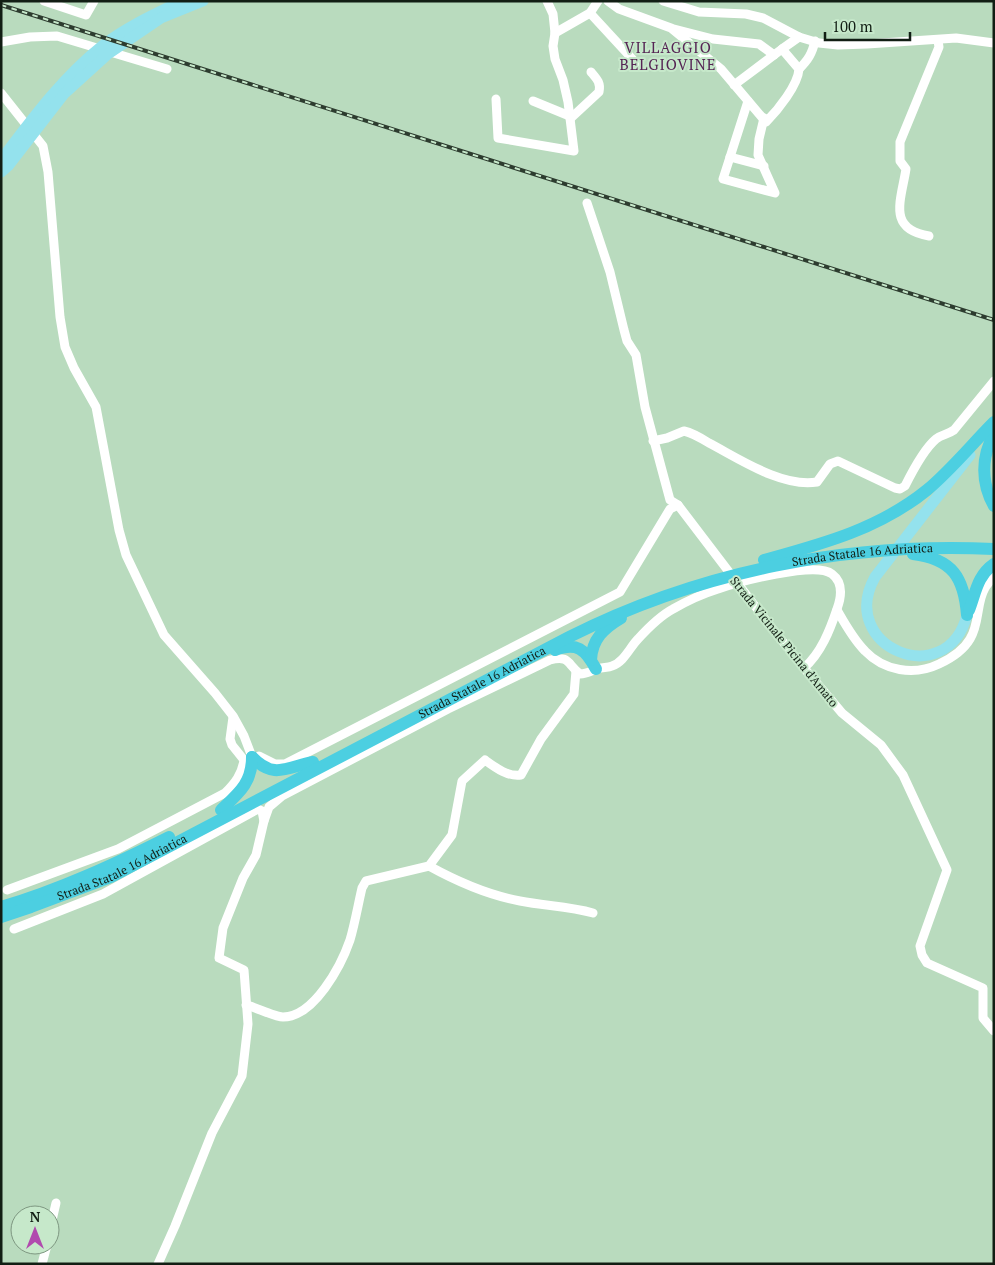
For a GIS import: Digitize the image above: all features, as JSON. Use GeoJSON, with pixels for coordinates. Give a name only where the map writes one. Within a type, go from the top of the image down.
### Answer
{"type":"FeatureCollection","features":[{"type":"Feature","properties":{"kind":"highway"},"geometry":{"type":"LineString","coordinates":[[750,564],[831,541],[884,519],[910,503],[931,486],[994,423]]}},
{"type":"Feature","properties":{"kind":"highway"},"geometry":{"type":"LineString","coordinates":[[994,434],[987,450],[984,472],[987,490],[994,506]]}},
{"type":"Feature","properties":{"kind":"highway","name":"Strada Statale 16 Adriatica"},"geometry":{"type":"LineString","coordinates":[[1,907],[25,900],[119,862],[596,615],[676,585],[750,564],[807,552],[871,544],[938,541],[994,542]]}},
{"type":"Feature","properties":{"kind":"highway","name":"Strada Statale 16 Adriatica"},"geometry":{"type":"LineString","coordinates":[[1,917],[110,877],[585,629],[651,601],[736,575],[838,555],[911,549],[994,549]]}},
{"type":"Feature","properties":{"kind":"highway"},"geometry":{"type":"LineString","coordinates":[[838,555],[911,554],[937,560],[947,566],[960,580],[966,596],[967,615]]}},
{"type":"Feature","properties":{"kind":"highway"},"geometry":{"type":"LineString","coordinates":[[967,615],[979,581],[984,572],[994,564]]}},
{"type":"Feature","properties":{"kind":"highway"},"geometry":{"type":"LineString","coordinates":[[594,665],[593,644],[598,637],[613,623],[651,601]]}},
{"type":"Feature","properties":{"kind":"highway"},"geometry":{"type":"LineString","coordinates":[[504,671],[567,646],[577,647],[594,665]]}},
{"type":"Feature","properties":{"kind":"highway"},"geometry":{"type":"LineString","coordinates":[[252,756],[265,768],[273,771],[289,770],[313,762]]}},
{"type":"Feature","properties":{"kind":"highway"},"geometry":{"type":"LineString","coordinates":[[221,810],[232,800],[248,779],[252,771],[252,756]]}},
{"type":"Feature","properties":{"kind":"main road"},"geometry":{"type":"LineString","coordinates":[[1,160],[42,106],[97,50],[148,17],[182,1]]}},
{"type":"Feature","properties":{"kind":"main road"},"geometry":{"type":"LineString","coordinates":[[1,172],[9,165],[64,94],[108,54],[162,18],[203,1]]}},
{"type":"Feature","properties":{"kind":"main road"},"geometry":{"type":"LineString","coordinates":[[967,615],[959,634],[943,649],[929,655],[904,654],[896,651],[881,639],[872,627],[869,618],[868,595],[877,575],[994,423]]}},
{"type":"Feature","properties":{"kind":"street"},"geometry":{"type":"LineString","coordinates":[[44,1],[86,15],[94,1]]}},
{"type":"Feature","properties":{"kind":"street"},"geometry":{"type":"LineString","coordinates":[[496,99],[498,138],[574,151],[563,80],[553,46],[555,33],[553,14],[547,1]]}},
{"type":"Feature","properties":{"kind":"street"},"geometry":{"type":"LineString","coordinates":[[555,33],[590,13],[598,1]]}},
{"type":"Feature","properties":{"kind":"street"},"geometry":{"type":"LineString","coordinates":[[608,1],[619,9],[671,28],[713,40],[759,44],[774,55]]}},
{"type":"Feature","properties":{"kind":"street"},"geometry":{"type":"LineString","coordinates":[[663,1],[699,12],[746,14],[763,18],[799,37],[838,45],[956,38],[994,44]]}},
{"type":"Feature","properties":{"kind":"street"},"geometry":{"type":"LineString","coordinates":[[590,13],[637,64]]}},
{"type":"Feature","properties":{"kind":"street"},"geometry":{"type":"LineString","coordinates":[[671,28],[721,69],[766,122],[781,104],[799,76],[799,69],[782,49]]}},
{"type":"Feature","properties":{"kind":"street"},"geometry":{"type":"LineString","coordinates":[[1,42],[30,37],[57,36],[167,69]]}},
{"type":"Feature","properties":{"kind":"street"},"geometry":{"type":"LineString","coordinates":[[734,85],[799,37]]}},
{"type":"Feature","properties":{"kind":"street"},"geometry":{"type":"LineString","coordinates":[[929,236],[915,233],[905,226],[899,215],[906,169],[900,161],[900,142],[939,47],[938,40]]}},
{"type":"Feature","properties":{"kind":"street"},"geometry":{"type":"LineString","coordinates":[[799,69],[808,60],[815,41]]}},
{"type":"Feature","properties":{"kind":"street"},"geometry":{"type":"LineString","coordinates":[[533,101],[572,117],[599,92],[598,80],[591,72]]}},
{"type":"Feature","properties":{"kind":"street"},"geometry":{"type":"LineString","coordinates":[[1,93],[43,146],[48,172],[64,340],[74,368],[96,407],[124,549],[164,634],[233,716],[252,756]]}},
{"type":"Feature","properties":{"kind":"street"},"geometry":{"type":"LineString","coordinates":[[748,101],[724,180],[775,193],[758,155],[759,139],[764,118]]}},
{"type":"Feature","properties":{"kind":"street"},"geometry":{"type":"LineString","coordinates":[[730,157],[764,166]]}},
{"type":"Feature","properties":{"kind":"street","name":"Strada Vicinale Picina d'Amato"},"geometry":{"type":"LineString","coordinates":[[587,203],[610,272],[627,341],[636,355],[639,379],[653,441],[670,500],[678,506],[771,627],[842,713],[880,745],[903,775],[947,870],[920,946],[922,955],[926,963],[983,988],[983,1018],[994,1031]]}},
{"type":"Feature","properties":{"kind":"street"},"geometry":{"type":"LineString","coordinates":[[653,441],[684,431],[751,466],[779,477],[809,483],[817,482],[830,464],[838,461],[894,488],[900,489],[905,486],[932,443],[940,436],[947,435],[954,430],[994,381]]}},
{"type":"Feature","properties":{"kind":"street"},"geometry":{"type":"LineString","coordinates":[[246,743],[265,761],[274,764],[285,764],[620,592],[670,509],[678,506]]}},
{"type":"Feature","properties":{"kind":"street"},"geometry":{"type":"LineString","coordinates":[[158,1264],[212,1133],[242,1076],[248,1024],[244,970],[219,958],[223,928],[243,878],[256,855],[269,808],[282,796],[448,709],[550,660],[558,658],[566,660],[576,671],[585,674],[590,673],[594,665],[613,666],[622,659],[637,639],[666,613],[687,601],[718,588],[799,570],[823,570],[832,574],[837,579],[841,595],[837,610],[821,648],[813,660],[804,668]]}},
{"type":"Feature","properties":{"kind":"street"},"geometry":{"type":"LineString","coordinates":[[837,610],[865,652],[883,664],[900,670],[910,672],[921,670],[950,659],[963,649],[975,630],[984,589],[994,576]]}},
{"type":"Feature","properties":{"kind":"street"},"geometry":{"type":"LineString","coordinates":[[246,1005],[281,1017],[295,1015],[315,1000],[330,981],[350,940],[362,888],[366,881],[429,866],[452,835],[462,781],[485,760],[496,768],[514,776],[521,775],[541,739],[574,694],[576,671]]}},
{"type":"Feature","properties":{"kind":"street"},"geometry":{"type":"LineString","coordinates":[[7,890],[118,849],[225,793],[236,782],[244,760],[232,745],[230,739],[233,716]]}},
{"type":"Feature","properties":{"kind":"street"},"geometry":{"type":"LineString","coordinates":[[14,929],[103,894],[258,809],[262,811],[264,822]]}},
{"type":"Feature","properties":{"kind":"street"},"geometry":{"type":"LineString","coordinates":[[429,866],[448,877],[484,892],[521,901],[576,908],[594,913]]}},
{"type":"Feature","properties":{"kind":"railway"},"geometry":{"type":"LineString","coordinates":[[1,5],[994,320]]}},
{"type":"Feature","properties":{"kind":"district","name":"VILLAGGIO BELGIOVINE"},"geometry":{"type":"Point","coordinates":[668,56]}}]}
